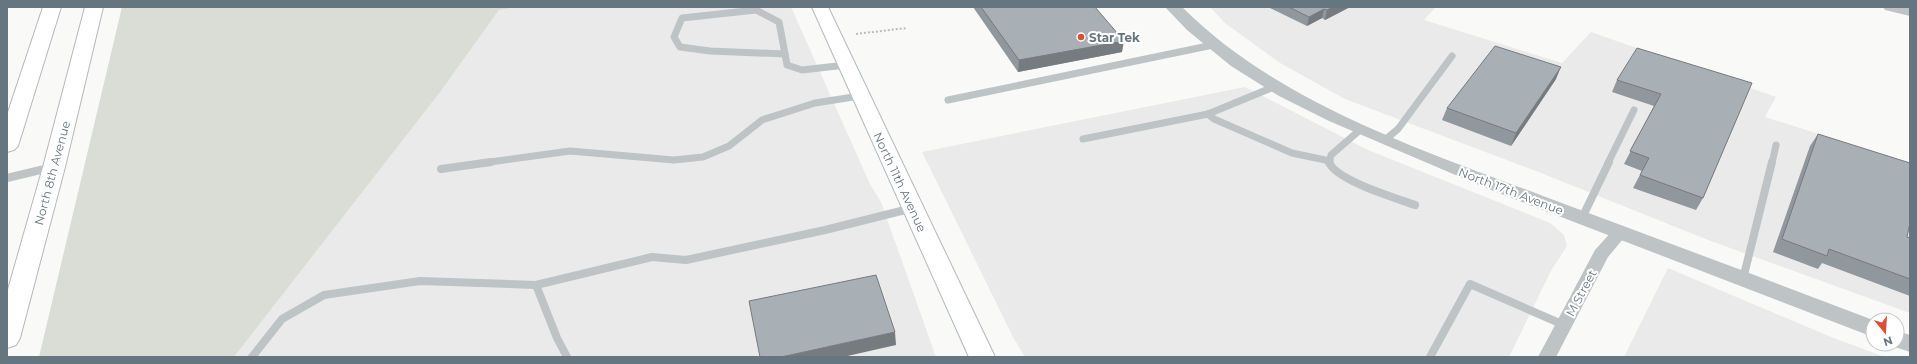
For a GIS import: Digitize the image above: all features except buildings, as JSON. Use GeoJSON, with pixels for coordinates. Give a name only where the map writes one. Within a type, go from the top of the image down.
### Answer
{"type":"FeatureCollection","features":[{"type":"Feature","properties":{"kind":"main road"},"geometry":{"type":"LineString","coordinates":[[7,146],[52,7]]}},
{"type":"Feature","properties":{"kind":"main road","name":"North 8th Avenue"},"geometry":{"type":"LineString","coordinates":[[7,338],[54,167],[94,7]]}},
{"type":"Feature","properties":{"kind":"main road","name":"North 11th Avenue"},"geometry":{"type":"LineString","coordinates":[[820,7],[982,357]]}},
{"type":"Feature","properties":{"kind":"street","name":"North 17th Avenue"},"geometry":{"type":"LineString","coordinates":[[1173,7],[1213,45],[1245,68],[1304,102],[1361,129],[1432,161],[1865,327]]}},
{"type":"Feature","properties":{"kind":"street"},"geometry":{"type":"LineString","coordinates":[[1889,7],[1910,12]]}},
{"type":"Feature","properties":{"kind":"street","name":"M Street"},"geometry":{"type":"LineString","coordinates":[[1547,357],[1601,254],[1620,233]]}},
{"type":"Feature","properties":{"kind":"lane"},"geometry":{"type":"LineString","coordinates":[[785,54],[710,51],[680,47],[674,37],[682,18],[756,10],[779,22],[785,54],[787,65],[802,70],[846,65]]}},
{"type":"Feature","properties":{"kind":"lane"},"geometry":{"type":"LineString","coordinates":[[948,100],[1213,45]]}},
{"type":"Feature","properties":{"kind":"lane"},"geometry":{"type":"LineString","coordinates":[[1385,140],[1398,129],[1452,56]]}},
{"type":"Feature","properties":{"kind":"lane"},"geometry":{"type":"LineString","coordinates":[[1083,139],[1208,114],[1276,86]]}},
{"type":"Feature","properties":{"kind":"lane"},"geometry":{"type":"LineString","coordinates":[[441,169],[570,151],[674,160],[703,157],[729,146],[762,120],[815,103],[860,96]]}},
{"type":"Feature","properties":{"kind":"lane"},"geometry":{"type":"LineString","coordinates":[[1582,218],[1634,110]]}},
{"type":"Feature","properties":{"kind":"lane"},"geometry":{"type":"LineString","coordinates":[[1208,114],[1214,119],[1292,153],[1330,161]]}},
{"type":"Feature","properties":{"kind":"lane"},"geometry":{"type":"LineString","coordinates":[[1361,129],[1332,155],[1330,161],[1336,173],[1345,178],[1415,205]]}},
{"type":"Feature","properties":{"kind":"lane"},"geometry":{"type":"LineString","coordinates":[[1743,279],[1776,145]]}},
{"type":"Feature","properties":{"kind":"lane"},"geometry":{"type":"LineString","coordinates":[[7,178],[54,167]]}},
{"type":"Feature","properties":{"kind":"lane"},"geometry":{"type":"LineString","coordinates":[[252,357],[282,319],[324,294],[420,281],[536,285],[652,257],[686,260],[826,230],[913,208]]}},
{"type":"Feature","properties":{"kind":"lane"},"geometry":{"type":"LineString","coordinates":[[1430,357],[1470,284],[1564,325]]}},
{"type":"Feature","properties":{"kind":"lane"},"geometry":{"type":"LineString","coordinates":[[536,285],[557,338],[567,357]]}},
{"type":"Feature","properties":{"kind":"path"},"geometry":{"type":"LineString","coordinates":[[856,34],[907,28]]}},
{"type":"Feature","properties":{"kind":"shaded area"},"geometry":{"type":"Polygon","coordinates":[[[122,7],[518,7],[499,10],[441,91],[234,357],[39,357],[122,7]]]}},
{"type":"Feature","properties":{"kind":"shaded area"},"geometry":{"type":"Polygon","coordinates":[[[518,7],[791,7],[870,184],[881,202],[936,357],[234,357],[441,91],[499,10],[518,7]]]}},
{"type":"Feature","properties":{"kind":"shaded area"},"geometry":{"type":"Polygon","coordinates":[[[1210,7],[1436,7],[1424,20],[1562,63],[1591,32],[1776,97],[1765,117],[1910,163],[1910,313],[1708,240],[1536,171],[1345,99],[1280,63],[1225,23],[1210,7]]]}},
{"type":"Feature","properties":{"kind":"shaded area"},"geometry":{"type":"Polygon","coordinates":[[[1245,87],[1368,150],[1550,223],[1564,235],[1567,246],[1552,269],[1509,357],[1025,357],[1013,337],[922,152],[1245,87]]]}},
{"type":"Feature","properties":{"kind":"shaded area"},"geometry":{"type":"Polygon","coordinates":[[[1668,268],[1831,337],[1865,350],[1865,352],[1872,352],[1885,357],[1624,357],[1668,268]]]}},
{"type":"Feature","properties":{"kind":"place","name":"Star Tek"},"geometry":{"type":"Point","coordinates":[1081,37]}}]}
